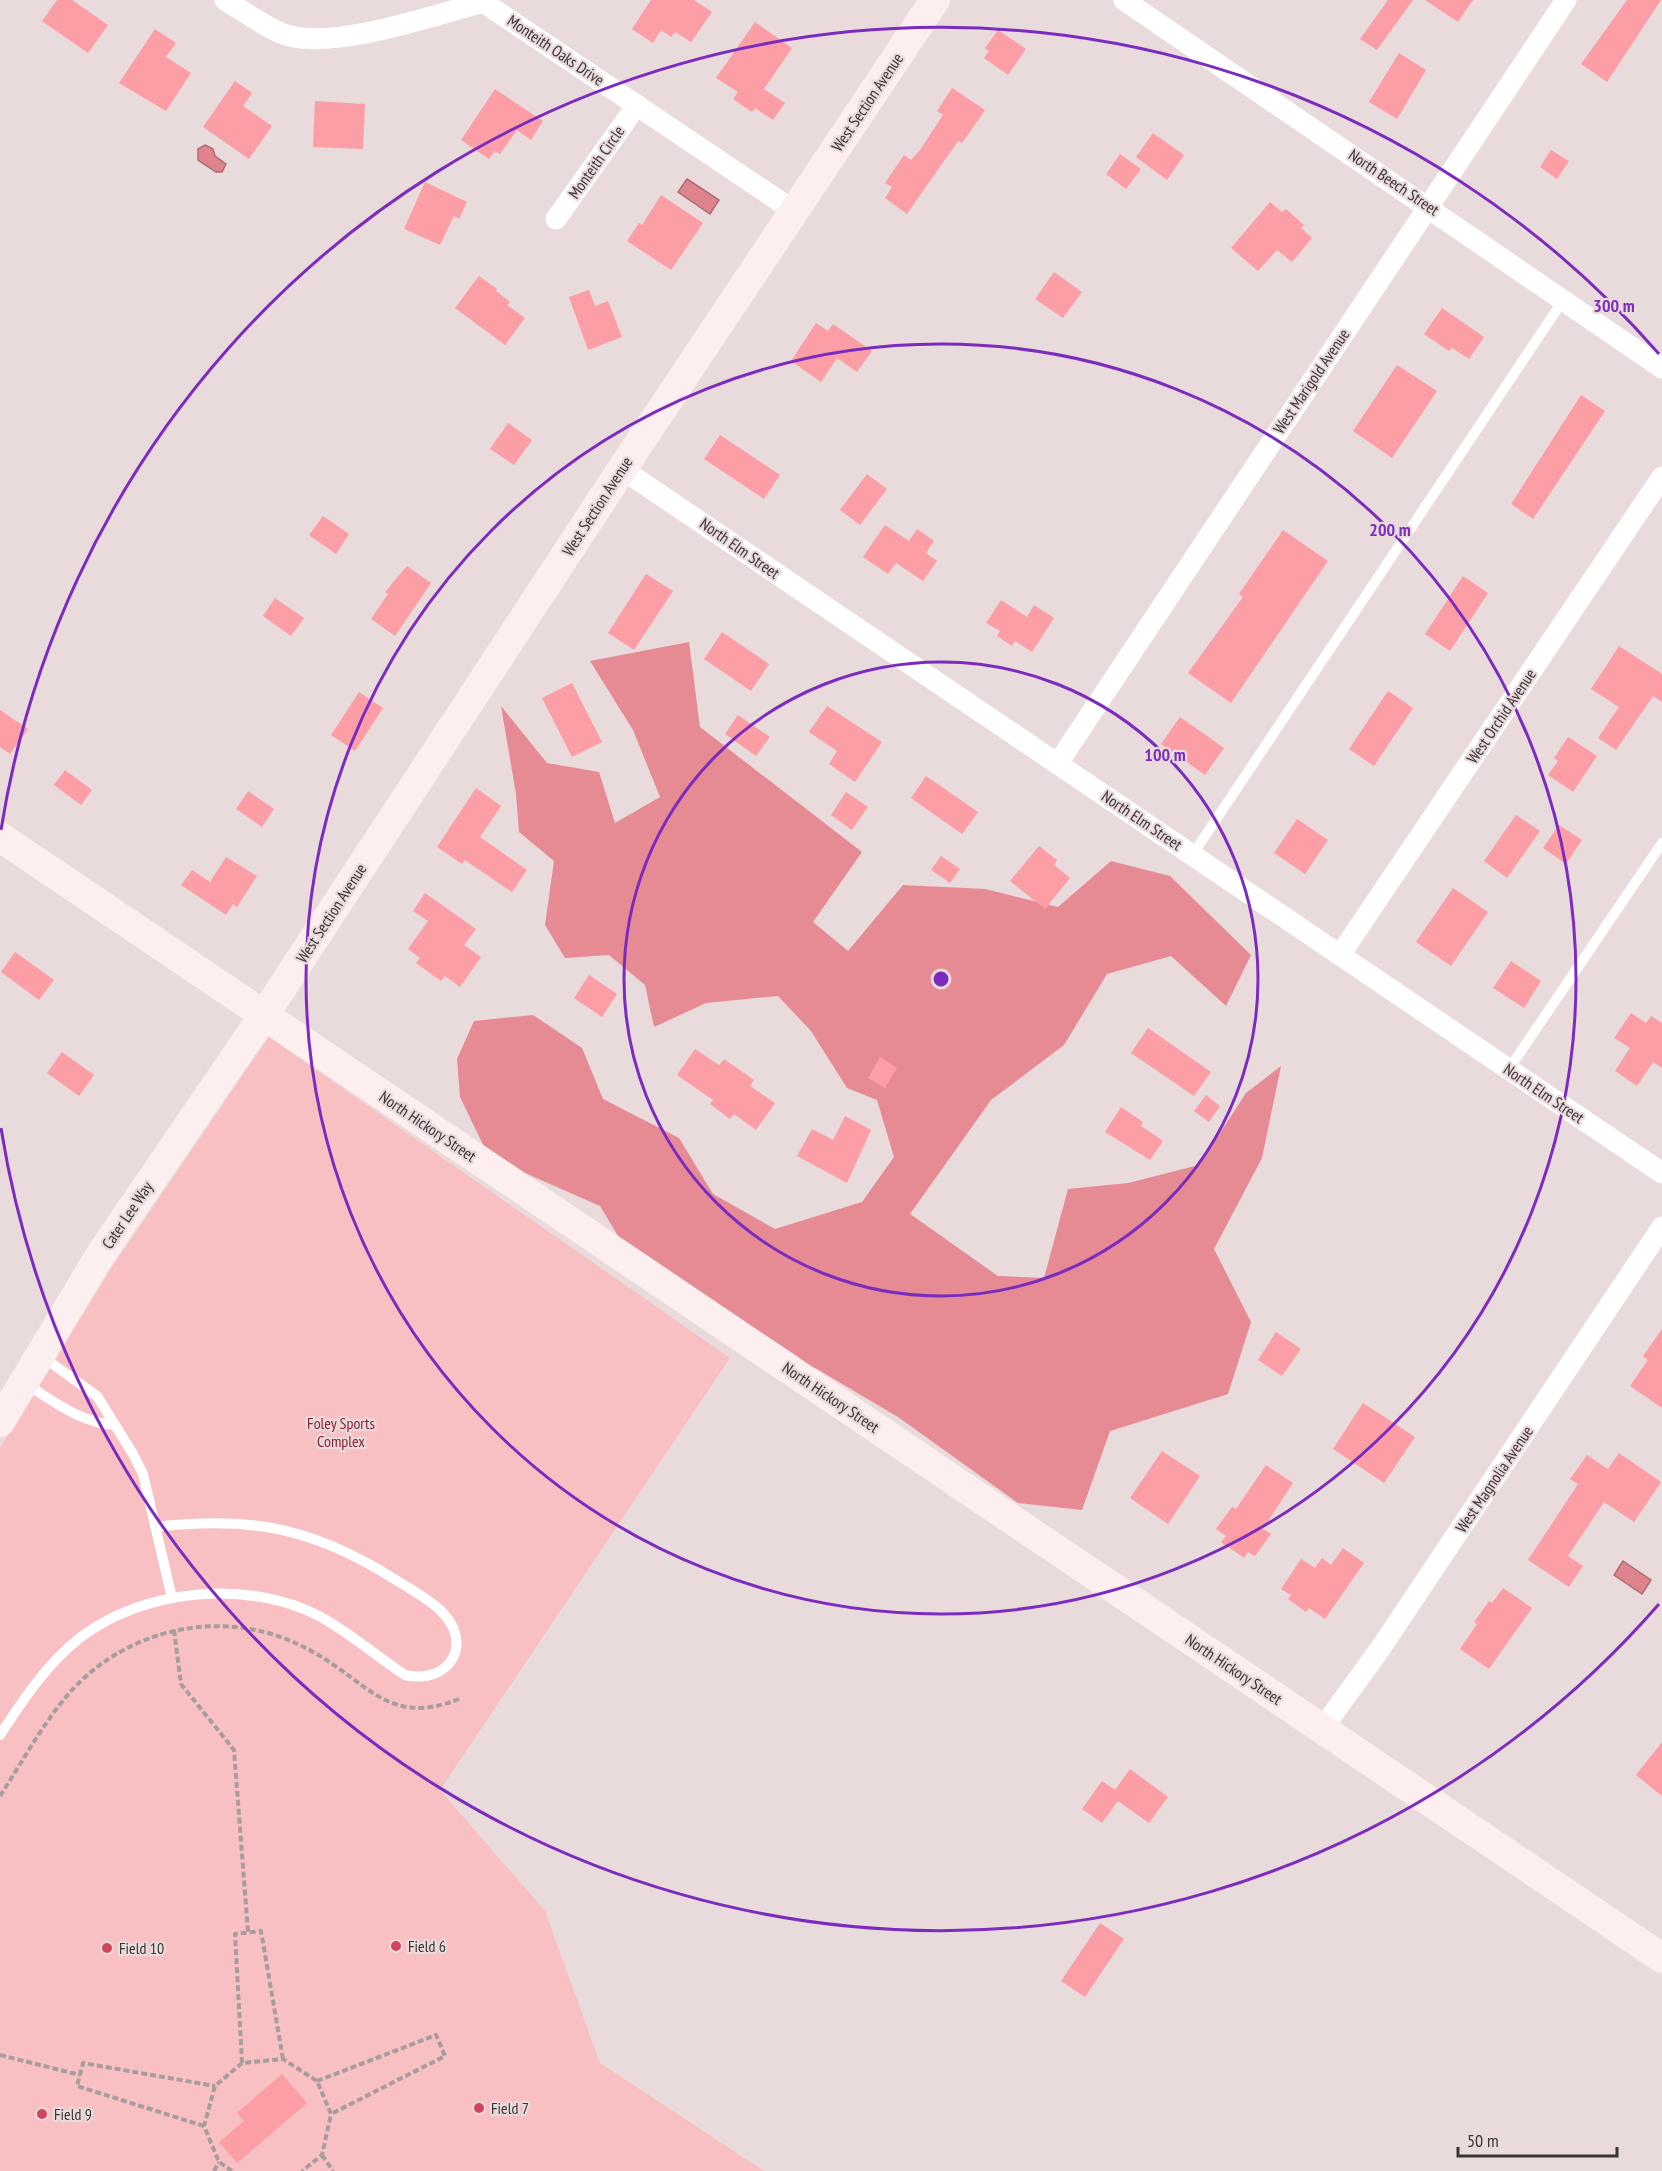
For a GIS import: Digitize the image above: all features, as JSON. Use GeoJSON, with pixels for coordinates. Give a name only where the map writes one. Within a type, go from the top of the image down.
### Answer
{"type":"FeatureCollection","features":[{"type":"Feature","properties":{"kind":"street","name":"Monteith Oaks Drive"},"geometry":{"type":"LineString","coordinates":[[225,0],[282,34],[308,39],[334,37],[403,24],[483,1],[794,211]]}},
{"type":"Feature","properties":{"kind":"street","name":"West Section Avenue"},"geometry":{"type":"LineString","coordinates":[[264,1015],[622,469],[935,0]]}},
{"type":"Feature","properties":{"kind":"street","name":"West Marigold Avenue"},"geometry":{"type":"LineString","coordinates":[[1058,763],[1566,0]]}},
{"type":"Feature","properties":{"kind":"street","name":"North Beech Street"},"geometry":{"type":"LineString","coordinates":[[1136,3],[1662,368]]}},
{"type":"Feature","properties":{"kind":"street","name":"Monteith Circle"},"geometry":{"type":"LineString","coordinates":[[556,219],[637,105]]}},
{"type":"Feature","properties":{"kind":"street","name":"North Elm Street"},"geometry":{"type":"LineString","coordinates":[[622,469],[1662,1173]]}},
{"type":"Feature","properties":{"kind":"street","name":"West Orchid Avenue"},"geometry":{"type":"LineString","coordinates":[[1340,955],[1662,477]]}},
{"type":"Feature","properties":{"kind":"street","name":"North Hickory Street"},"geometry":{"type":"LineString","coordinates":[[0,837],[1662,1958]]}},
{"type":"Feature","properties":{"kind":"street","name":"Cater Lee Way"},"geometry":{"type":"LineString","coordinates":[[0,1422],[101,1254],[264,1015]]}},
{"type":"Feature","properties":{"kind":"street","name":"West Magnolia Avenue"},"geometry":{"type":"LineString","coordinates":[[1322,1729],[1380,1649],[1662,1227]]}},
{"type":"Feature","properties":{"kind":"lane"},"geometry":{"type":"LineString","coordinates":[[1193,854],[1564,299]]}},
{"type":"Feature","properties":{"kind":"lane"},"geometry":{"type":"LineString","coordinates":[[1509,1069],[1662,843]]}},
{"type":"Feature","properties":{"kind":"lane"},"geometry":{"type":"LineString","coordinates":[[40,1355],[91,1391],[108,1410],[143,1474],[172,1598]]}},
{"type":"Feature","properties":{"kind":"lane"},"geometry":{"type":"LineString","coordinates":[[24,1382],[82,1419],[96,1424],[115,1425]]}},
{"type":"Feature","properties":{"kind":"lane"},"geometry":{"type":"LineString","coordinates":[[0,1735],[53,1661],[81,1637],[110,1619],[144,1605],[172,1598],[196,1595],[262,1597],[318,1616],[405,1675],[421,1678],[436,1674],[450,1665],[457,1647],[454,1628],[440,1610],[341,1549],[308,1536],[242,1523],[204,1521],[155,1527]]}},
{"type":"Feature","properties":{"kind":"path"},"geometry":{"type":"LineString","coordinates":[[0,1796],[71,1692],[87,1675],[129,1646],[174,1630],[203,1625],[227,1625],[274,1634],[315,1652],[379,1698],[399,1707],[418,1710],[439,1707],[459,1699]]}},
{"type":"Feature","properties":{"kind":"path"},"geometry":{"type":"LineString","coordinates":[[174,1630],[181,1684],[234,1750],[248,1932]]}},
{"type":"Feature","properties":{"kind":"path"},"geometry":{"type":"LineString","coordinates":[[242,2063],[235,1934],[248,1932],[261,1931],[283,2059]]}},
{"type":"Feature","properties":{"kind":"path"},"geometry":{"type":"LineString","coordinates":[[317,2081],[436,2035],[445,2056],[331,2114]]}},
{"type":"Feature","properties":{"kind":"path"},"geometry":{"type":"LineString","coordinates":[[0,2055],[80,2075]]}},
{"type":"Feature","properties":{"kind":"path"},"geometry":{"type":"LineString","coordinates":[[232,2171],[219,2162],[204,2126],[215,2086],[242,2063],[283,2059],[317,2081],[331,2114],[322,2155],[302,2171]]}},
{"type":"Feature","properties":{"kind":"path"},"geometry":{"type":"LineString","coordinates":[[204,2126],[77,2086],[83,2063],[215,2086]]}},
{"type":"Feature","properties":{"kind":"path"},"geometry":{"type":"LineString","coordinates":[[322,2155],[333,2171]]}},
{"type":"Feature","properties":{"kind":"path"},"geometry":{"type":"LineString","coordinates":[[214,2171],[219,2162]]}},
{"type":"Feature","properties":{"kind":"green space","name":"Foley Sports Complex"},"geometry":{"type":"Polygon","coordinates":[[[269,1037],[730,1358],[440,1790],[545,1911],[600,2063],[764,2171],[0,2171],[0,1448],[112,1267],[269,1037]]]}},
{"type":"Feature","properties":{"kind":"shaded area"},"geometry":{"type":"Polygon","coordinates":[[[205,145],[213,149],[215,156],[226,164],[222,172],[216,172],[198,160],[198,149],[205,145]]]}},
{"type":"Feature","properties":{"kind":"shaded area"},"geometry":{"type":"Polygon","coordinates":[[[687,179],[719,200],[710,214],[678,192],[687,179]]]}},
{"type":"Feature","properties":{"kind":"shaded area"},"geometry":{"type":"Polygon","coordinates":[[[689,642],[700,727],[862,852],[813,922],[848,951],[903,885],[985,889],[1058,907],[1111,861],[1170,876],[1251,955],[1226,1006],[1171,956],[1107,974],[1064,1045],[991,1100],[910,1214],[998,1276],[1044,1278],[1068,1189],[1128,1183],[1199,1165],[1246,1093],[1281,1066],[1262,1158],[1214,1249],[1251,1322],[1228,1394],[1110,1431],[1082,1510],[1018,1503],[898,1417],[817,1369],[710,1328],[626,1249],[600,1206],[489,1157],[460,1097],[457,1059],[474,1021],[533,1015],[582,1048],[603,1099],[679,1138],[713,1194],[775,1229],[862,1202],[894,1157],[877,1100],[847,1088],[811,1031],[778,996],[706,1003],[654,1027],[645,985],[609,955],[565,958],[545,925],[554,861],[519,832],[516,794],[501,706],[547,763],[599,772],[615,823],[660,797],[633,730],[590,661],[689,642]]]}},
{"type":"Feature","properties":{"kind":"shaded area"},"geometry":{"type":"Polygon","coordinates":[[[1623,1561],[1651,1580],[1642,1594],[1614,1575],[1623,1561]]]}},
{"type":"Feature","properties":{"kind":"building"},"geometry":{"type":"Polygon","coordinates":[[[57,0],[72,0],[108,25],[88,53],[42,21],[57,0]]]}},
{"type":"Feature","properties":{"kind":"building"},"geometry":{"type":"Polygon","coordinates":[[[651,0],[694,0],[712,12],[691,42],[675,32],[671,37],[661,30],[653,43],[632,29],[651,0]]]}},
{"type":"Feature","properties":{"kind":"building"},"geometry":{"type":"Polygon","coordinates":[[[1388,0],[1413,0],[1377,50],[1360,39],[1388,0]]]}},
{"type":"Feature","properties":{"kind":"building"},"geometry":{"type":"Polygon","coordinates":[[[1425,0],[1473,0],[1458,22],[1425,0]]]}},
{"type":"Feature","properties":{"kind":"building"},"geometry":{"type":"Polygon","coordinates":[[[1627,0],[1661,0],[1607,82],[1581,64],[1627,0]]]}},
{"type":"Feature","properties":{"kind":"building"},"geometry":{"type":"Polygon","coordinates":[[[755,22],[792,48],[764,89],[785,103],[773,120],[755,108],[752,112],[733,99],[738,92],[716,78],[755,22]]]}},
{"type":"Feature","properties":{"kind":"building"},"geometry":{"type":"Polygon","coordinates":[[[155,29],[176,43],[166,57],[191,73],[166,111],[119,83],[155,29]]]}},
{"type":"Feature","properties":{"kind":"building"},"geometry":{"type":"Polygon","coordinates":[[[998,30],[1026,49],[1008,75],[984,58],[989,51],[985,48],[998,30]]]}},
{"type":"Feature","properties":{"kind":"building"},"geometry":{"type":"Polygon","coordinates":[[[1399,53],[1426,70],[1397,119],[1369,102],[1399,53]]]}},
{"type":"Feature","properties":{"kind":"building"},"geometry":{"type":"Polygon","coordinates":[[[235,81],[252,93],[243,106],[272,126],[249,159],[203,127],[235,81]]]}},
{"type":"Feature","properties":{"kind":"building"},"geometry":{"type":"Polygon","coordinates":[[[952,88],[985,110],[962,143],[958,141],[907,214],[885,198],[892,187],[885,183],[904,155],[911,160],[920,150],[943,115],[937,111],[952,88]]]}},
{"type":"Feature","properties":{"kind":"building"},"geometry":{"type":"Polygon","coordinates":[[[495,89],[543,121],[531,140],[517,130],[500,154],[495,151],[489,159],[461,140],[495,89]]]}},
{"type":"Feature","properties":{"kind":"building"},"geometry":{"type":"Polygon","coordinates":[[[315,101],[365,104],[363,149],[313,147],[315,101]]]}},
{"type":"Feature","properties":{"kind":"building"},"geometry":{"type":"Polygon","coordinates":[[[1153,133],[1184,155],[1167,180],[1136,157],[1153,133]]]}},
{"type":"Feature","properties":{"kind":"building"},"geometry":{"type":"Polygon","coordinates":[[[1551,150],[1569,161],[1557,179],[1540,167],[1551,150]]]}},
{"type":"Feature","properties":{"kind":"building"},"geometry":{"type":"Polygon","coordinates":[[[1120,154],[1141,169],[1126,189],[1106,174],[1120,154]]]}},
{"type":"Feature","properties":{"kind":"building"},"geometry":{"type":"Polygon","coordinates":[[[425,182],[467,202],[459,219],[454,216],[440,245],[404,229],[425,182]]]}},
{"type":"Feature","properties":{"kind":"building"},"geometry":{"type":"Polygon","coordinates":[[[661,195],[703,223],[671,270],[627,241],[639,223],[642,225],[661,195]]]}},
{"type":"Feature","properties":{"kind":"building"},"geometry":{"type":"Polygon","coordinates":[[[1270,202],[1282,212],[1286,209],[1304,225],[1301,228],[1312,238],[1292,262],[1277,250],[1258,271],[1231,248],[1270,202]]]}},
{"type":"Feature","properties":{"kind":"building"},"geometry":{"type":"Polygon","coordinates":[[[1054,272],[1082,292],[1063,318],[1035,299],[1054,272]]]}},
{"type":"Feature","properties":{"kind":"building"},"geometry":{"type":"Polygon","coordinates":[[[479,276],[510,302],[507,305],[525,318],[505,345],[455,308],[479,276]]]}},
{"type":"Feature","properties":{"kind":"building"},"geometry":{"type":"Polygon","coordinates":[[[589,290],[595,306],[608,301],[622,337],[588,350],[569,297],[589,290]]]}},
{"type":"Feature","properties":{"kind":"building"},"geometry":{"type":"Polygon","coordinates":[[[1442,308],[1484,337],[1469,359],[1452,348],[1449,351],[1424,334],[1442,308]]]}},
{"type":"Feature","properties":{"kind":"building"},"geometry":{"type":"Polygon","coordinates":[[[816,323],[828,331],[833,324],[872,351],[857,372],[837,358],[821,382],[791,361],[816,323]]]}},
{"type":"Feature","properties":{"kind":"building"},"geometry":{"type":"Polygon","coordinates":[[[1397,365],[1437,391],[1392,458],[1353,431],[1397,365]]]}},
{"type":"Feature","properties":{"kind":"building"},"geometry":{"type":"Polygon","coordinates":[[[1581,395],[1605,411],[1533,519],[1511,504],[1581,395]]]}},
{"type":"Feature","properties":{"kind":"building"},"geometry":{"type":"Polygon","coordinates":[[[508,423],[532,440],[514,465],[490,449],[508,423]]]}},
{"type":"Feature","properties":{"kind":"building"},"geometry":{"type":"Polygon","coordinates":[[[720,435],[780,475],[764,499],[704,459],[720,435]]]}},
{"type":"Feature","properties":{"kind":"building"},"geometry":{"type":"Polygon","coordinates":[[[867,474],[887,489],[860,525],[840,510],[867,474]]]}},
{"type":"Feature","properties":{"kind":"building"},"geometry":{"type":"Polygon","coordinates":[[[323,516],[349,534],[336,554],[309,535],[323,516]]]}},
{"type":"Feature","properties":{"kind":"building"},"geometry":{"type":"Polygon","coordinates":[[[885,525],[909,541],[917,529],[934,541],[926,553],[937,561],[923,581],[896,563],[888,574],[863,557],[885,525]]]}},
{"type":"Feature","properties":{"kind":"building"},"geometry":{"type":"Polygon","coordinates":[[[1283,530],[1328,561],[1231,703],[1188,673],[1243,597],[1239,594],[1283,530]]]}},
{"type":"Feature","properties":{"kind":"building"},"geometry":{"type":"Polygon","coordinates":[[[407,566],[431,583],[395,636],[371,619],[388,594],[385,592],[407,566]]]}},
{"type":"Feature","properties":{"kind":"building"},"geometry":{"type":"Polygon","coordinates":[[[646,574],[673,591],[634,650],[608,633],[646,574]]]}},
{"type":"Feature","properties":{"kind":"building"},"geometry":{"type":"Polygon","coordinates":[[[1463,576],[1488,593],[1450,651],[1425,634],[1463,576]]]}},
{"type":"Feature","properties":{"kind":"building"},"geometry":{"type":"Polygon","coordinates":[[[275,598],[304,618],[291,636],[263,616],[275,598]]]}},
{"type":"Feature","properties":{"kind":"building"},"geometry":{"type":"Polygon","coordinates":[[[1001,600],[1027,617],[1034,605],[1054,618],[1032,652],[1015,641],[1012,646],[997,636],[1000,631],[986,623],[1001,600]]]}},
{"type":"Feature","properties":{"kind":"building"},"geometry":{"type":"Polygon","coordinates":[[[722,632],[769,664],[751,691],[704,659],[722,632]]]}},
{"type":"Feature","properties":{"kind":"building"},"geometry":{"type":"Polygon","coordinates":[[[1619,646],[1662,674],[1662,702],[1653,696],[1616,750],[1598,738],[1619,707],[1591,689],[1619,646]]]}},
{"type":"Feature","properties":{"kind":"building"},"geometry":{"type":"Polygon","coordinates":[[[572,683],[602,742],[572,757],[542,698],[572,683]]]}},
{"type":"Feature","properties":{"kind":"building"},"geometry":{"type":"Polygon","coordinates":[[[1388,691],[1413,708],[1374,766],[1349,749],[1388,691]]]}},
{"type":"Feature","properties":{"kind":"building"},"geometry":{"type":"Polygon","coordinates":[[[359,692],[383,708],[355,751],[331,735],[359,692]]]}},
{"type":"Feature","properties":{"kind":"building"},"geometry":{"type":"Polygon","coordinates":[[[827,706],[882,742],[855,782],[829,764],[837,751],[809,732],[827,706]]]}},
{"type":"Feature","properties":{"kind":"building"},"geometry":{"type":"Polygon","coordinates":[[[0,710],[28,729],[10,754],[0,747],[0,710]]]}},
{"type":"Feature","properties":{"kind":"building"},"geometry":{"type":"Polygon","coordinates":[[[738,715],[770,737],[756,756],[725,734],[738,715]]]}},
{"type":"Feature","properties":{"kind":"building"},"geometry":{"type":"Polygon","coordinates":[[[1180,717],[1224,748],[1205,775],[1161,744],[1180,717]]]}},
{"type":"Feature","properties":{"kind":"building"},"geometry":{"type":"Polygon","coordinates":[[[1568,737],[1597,756],[1573,792],[1548,775],[1558,761],[1554,758],[1568,737]]]}},
{"type":"Feature","properties":{"kind":"building"},"geometry":{"type":"Polygon","coordinates":[[[65,770],[92,790],[81,805],[54,785],[65,770]]]}},
{"type":"Feature","properties":{"kind":"building"},"geometry":{"type":"Polygon","coordinates":[[[926,776],[978,812],[962,834],[911,798],[926,776]]]}},
{"type":"Feature","properties":{"kind":"building"},"geometry":{"type":"Polygon","coordinates":[[[476,788],[501,806],[480,837],[527,870],[512,892],[465,860],[462,864],[437,847],[476,788]]]}},
{"type":"Feature","properties":{"kind":"building"},"geometry":{"type":"Polygon","coordinates":[[[248,791],[274,809],[262,827],[236,809],[248,791]]]}},
{"type":"Feature","properties":{"kind":"building"},"geometry":{"type":"Polygon","coordinates":[[[846,792],[868,807],[852,830],[831,815],[846,792]]]}},
{"type":"Feature","properties":{"kind":"building"},"geometry":{"type":"Polygon","coordinates":[[[1516,815],[1540,831],[1507,878],[1484,861],[1516,815]]]}},
{"type":"Feature","properties":{"kind":"building"},"geometry":{"type":"Polygon","coordinates":[[[1297,819],[1328,840],[1305,874],[1274,853],[1297,819]]]}},
{"type":"Feature","properties":{"kind":"building"},"geometry":{"type":"Polygon","coordinates":[[[1559,825],[1582,840],[1566,864],[1543,848],[1559,825]]]}},
{"type":"Feature","properties":{"kind":"building"},"geometry":{"type":"Polygon","coordinates":[[[1039,846],[1057,860],[1054,865],[1070,878],[1045,909],[1010,881],[1039,846]]]}},
{"type":"Feature","properties":{"kind":"building"},"geometry":{"type":"Polygon","coordinates":[[[941,856],[960,869],[950,883],[931,870],[941,856]]]}},
{"type":"Feature","properties":{"kind":"building"},"geometry":{"type":"Polygon","coordinates":[[[226,857],[257,876],[237,907],[233,904],[226,915],[181,885],[192,870],[210,882],[226,857]]]}},
{"type":"Feature","properties":{"kind":"building"},"geometry":{"type":"Polygon","coordinates":[[[1453,888],[1488,912],[1451,966],[1416,942],[1453,888]]]}},
{"type":"Feature","properties":{"kind":"building"},"geometry":{"type":"Polygon","coordinates":[[[425,893],[476,929],[464,945],[481,957],[460,987],[445,976],[441,981],[416,963],[420,958],[408,949],[428,921],[413,911],[425,893]]]}},
{"type":"Feature","properties":{"kind":"building"},"geometry":{"type":"Polygon","coordinates":[[[15,952],[54,980],[39,1000],[1,972],[15,952]]]}},
{"type":"Feature","properties":{"kind":"building"},"geometry":{"type":"Polygon","coordinates":[[[1511,961],[1541,981],[1524,1008],[1493,988],[1511,961]]]}},
{"type":"Feature","properties":{"kind":"building"},"geometry":{"type":"Polygon","coordinates":[[[589,975],[617,994],[602,1017],[574,998],[589,975]]]}},
{"type":"Feature","properties":{"kind":"building"},"geometry":{"type":"Polygon","coordinates":[[[1631,1013],[1646,1023],[1651,1016],[1662,1023],[1662,1068],[1653,1062],[1637,1086],[1615,1071],[1630,1048],[1614,1038],[1631,1013]]]}},
{"type":"Feature","properties":{"kind":"building"},"geometry":{"type":"Polygon","coordinates":[[[1148,1028],[1211,1072],[1194,1096],[1131,1053],[1148,1028]]]}},
{"type":"Feature","properties":{"kind":"building"},"geometry":{"type":"Polygon","coordinates":[[[695,1049],[719,1065],[724,1059],[754,1080],[750,1086],[775,1103],[756,1130],[734,1114],[730,1119],[710,1104],[713,1100],[677,1075],[695,1049]]]}},
{"type":"Feature","properties":{"kind":"building"},"geometry":{"type":"Polygon","coordinates":[[[62,1052],[94,1075],[79,1096],[47,1073],[62,1052]]]}},
{"type":"Feature","properties":{"kind":"building"},"geometry":{"type":"Polygon","coordinates":[[[880,1057],[897,1068],[885,1088],[868,1078],[880,1057]]]}},
{"type":"Feature","properties":{"kind":"building"},"geometry":{"type":"Polygon","coordinates":[[[1206,1095],[1220,1106],[1209,1122],[1194,1111],[1206,1095]]]}},
{"type":"Feature","properties":{"kind":"building"},"geometry":{"type":"Polygon","coordinates":[[[1121,1107],[1143,1122],[1141,1126],[1163,1141],[1150,1160],[1105,1132],[1121,1107]]]}},
{"type":"Feature","properties":{"kind":"building"},"geometry":{"type":"Polygon","coordinates":[[[845,1116],[871,1130],[847,1183],[797,1156],[812,1129],[833,1140],[845,1116]]]}},
{"type":"Feature","properties":{"kind":"building"},"geometry":{"type":"Polygon","coordinates":[[[1662,1329],[1662,1408],[1630,1386],[1648,1360],[1643,1356],[1662,1329]]]}},
{"type":"Feature","properties":{"kind":"building"},"geometry":{"type":"Polygon","coordinates":[[[1276,1332],[1301,1349],[1282,1376],[1258,1360],[1276,1332]]]}},
{"type":"Feature","properties":{"kind":"building"},"geometry":{"type":"Polygon","coordinates":[[[1363,1403],[1415,1437],[1384,1483],[1333,1449],[1363,1403]]]}},
{"type":"Feature","properties":{"kind":"building"},"geometry":{"type":"Polygon","coordinates":[[[1162,1451],[1200,1476],[1168,1524],[1130,1498],[1162,1451]]]}},
{"type":"Feature","properties":{"kind":"building"},"geometry":{"type":"Polygon","coordinates":[[[1619,1453],[1661,1482],[1634,1522],[1604,1502],[1568,1556],[1583,1566],[1569,1587],[1528,1560],[1578,1484],[1570,1479],[1587,1455],[1608,1469],[1619,1453]]]}},
{"type":"Feature","properties":{"kind":"building"},"geometry":{"type":"Polygon","coordinates":[[[1266,1465],[1293,1483],[1263,1529],[1271,1534],[1255,1556],[1248,1552],[1244,1558],[1221,1542],[1226,1536],[1216,1529],[1232,1507],[1236,1509],[1266,1465]]]}},
{"type":"Feature","properties":{"kind":"building"},"geometry":{"type":"Polygon","coordinates":[[[1343,1548],[1364,1563],[1325,1619],[1309,1608],[1306,1612],[1288,1599],[1291,1595],[1281,1589],[1301,1559],[1315,1568],[1322,1558],[1331,1565],[1343,1548]]]}},
{"type":"Feature","properties":{"kind":"building"},"geometry":{"type":"Polygon","coordinates":[[[1503,1588],[1532,1608],[1489,1669],[1460,1649],[1477,1624],[1474,1622],[1489,1601],[1492,1603],[1503,1588]]]}},
{"type":"Feature","properties":{"kind":"building"},"geometry":{"type":"Polygon","coordinates":[[[1662,1742],[1662,1796],[1636,1775],[1662,1742]]]}},
{"type":"Feature","properties":{"kind":"building"},"geometry":{"type":"Polygon","coordinates":[[[1130,1769],[1168,1797],[1149,1823],[1118,1801],[1102,1823],[1082,1809],[1102,1781],[1115,1790],[1130,1769]]]}},
{"type":"Feature","properties":{"kind":"building"},"geometry":{"type":"Polygon","coordinates":[[[1100,1923],[1124,1939],[1085,1997],[1061,1981],[1100,1923]]]}},
{"type":"Feature","properties":{"kind":"building"},"geometry":{"type":"Polygon","coordinates":[[[282,2074],[307,2103],[237,2163],[219,2142],[244,2121],[237,2113],[282,2074]]]}},
{"type":"Feature","properties":{"kind":"place","name":"Field 6"},"geometry":{"type":"Point","coordinates":[396,1946]}},
{"type":"Feature","properties":{"kind":"place","name":"Field 10"},"geometry":{"type":"Point","coordinates":[107,1948]}},
{"type":"Feature","properties":{"kind":"place","name":"Field 7"},"geometry":{"type":"Point","coordinates":[479,2108]}},
{"type":"Feature","properties":{"kind":"place","name":"Field 9"},"geometry":{"type":"Point","coordinates":[42,2114]}}]}
